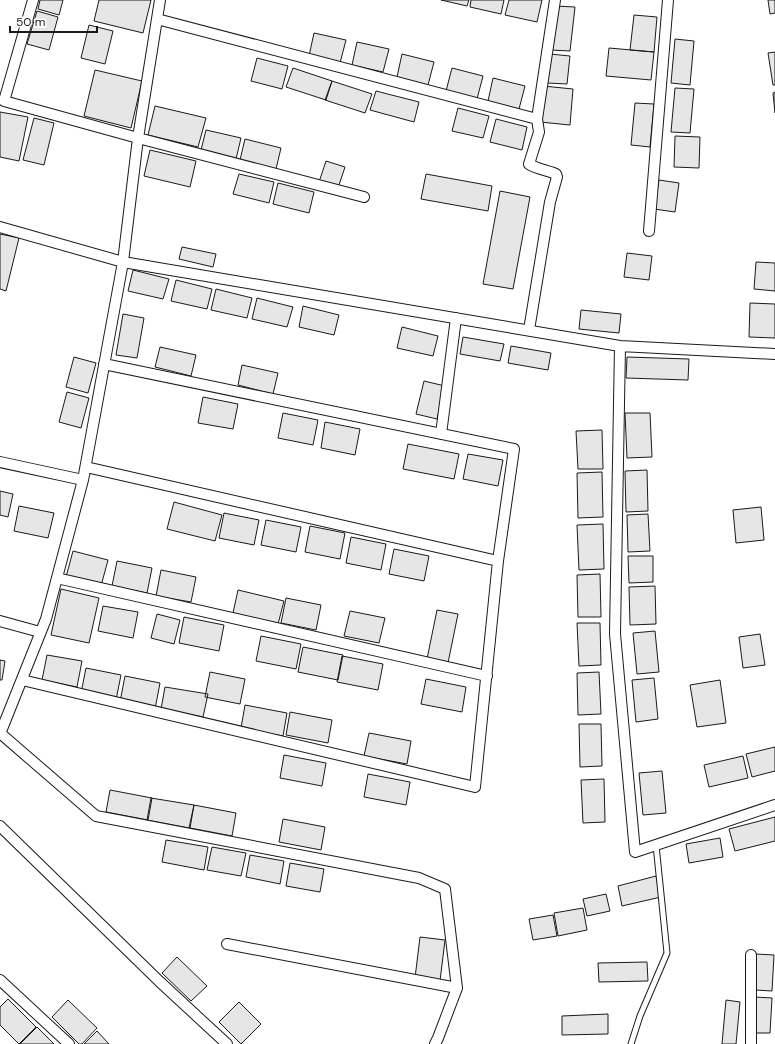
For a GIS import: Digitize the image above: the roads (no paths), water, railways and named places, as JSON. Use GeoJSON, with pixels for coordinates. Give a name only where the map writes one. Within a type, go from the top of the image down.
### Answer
{"type":"FeatureCollection","features":[{"type":"Feature","properties":{"kind":"street"},"geometry":{"type":"LineString","coordinates":[[33,0],[4,101],[364,198]]}},
{"type":"Feature","properties":{"kind":"street"},"geometry":{"type":"LineString","coordinates":[[160,0],[138,138],[123,262],[86,467],[46,619],[0,734],[96,816],[419,878],[445,889],[457,988],[435,1044]]}},
{"type":"Feature","properties":{"kind":"street"},"geometry":{"type":"LineString","coordinates":[[529,330],[550,202],[557,177],[556,174],[545,169],[531,166],[529,162],[539,132],[537,119],[555,0]]}},
{"type":"Feature","properties":{"kind":"street"},"geometry":{"type":"LineString","coordinates":[[649,231],[668,0]]}},
{"type":"Feature","properties":{"kind":"street"},"geometry":{"type":"LineString","coordinates":[[157,19],[537,119]]}},
{"type":"Feature","properties":{"kind":"street"},"geometry":{"type":"LineString","coordinates":[[0,227],[123,262],[620,346],[775,354]]}},
{"type":"Feature","properties":{"kind":"street"},"geometry":{"type":"LineString","coordinates":[[441,434],[456,318]]}},
{"type":"Feature","properties":{"kind":"street"},"geometry":{"type":"LineString","coordinates":[[620,346],[615,634],[635,852],[775,805]]}},
{"type":"Feature","properties":{"kind":"street"},"geometry":{"type":"LineString","coordinates":[[22,680],[475,787],[498,561],[514,449],[104,364]]}},
{"type":"Feature","properties":{"kind":"street"},"geometry":{"type":"LineString","coordinates":[[0,462],[83,480]]}},
{"type":"Feature","properties":{"kind":"street"},"geometry":{"type":"LineString","coordinates":[[86,467],[498,561]]}},
{"type":"Feature","properties":{"kind":"street"},"geometry":{"type":"LineString","coordinates":[[57,578],[487,676]]}},
{"type":"Feature","properties":{"kind":"street"},"geometry":{"type":"LineString","coordinates":[[0,621],[40,632]]}},
{"type":"Feature","properties":{"kind":"street"},"geometry":{"type":"LineString","coordinates":[[0,826],[160,982],[227,1044]]}},
{"type":"Feature","properties":{"kind":"street"},"geometry":{"type":"LineString","coordinates":[[227,944],[457,988]]}},
{"type":"Feature","properties":{"kind":"street"},"geometry":{"type":"LineString","coordinates":[[751,955],[751,1044]]}},
{"type":"Feature","properties":{"kind":"street"},"geometry":{"type":"LineString","coordinates":[[0,980],[69,1044]]}},
{"type":"Feature","properties":{"kind":"lane"},"geometry":{"type":"LineString","coordinates":[[631,1044],[640,1016],[667,953],[656,845]]}}]}
